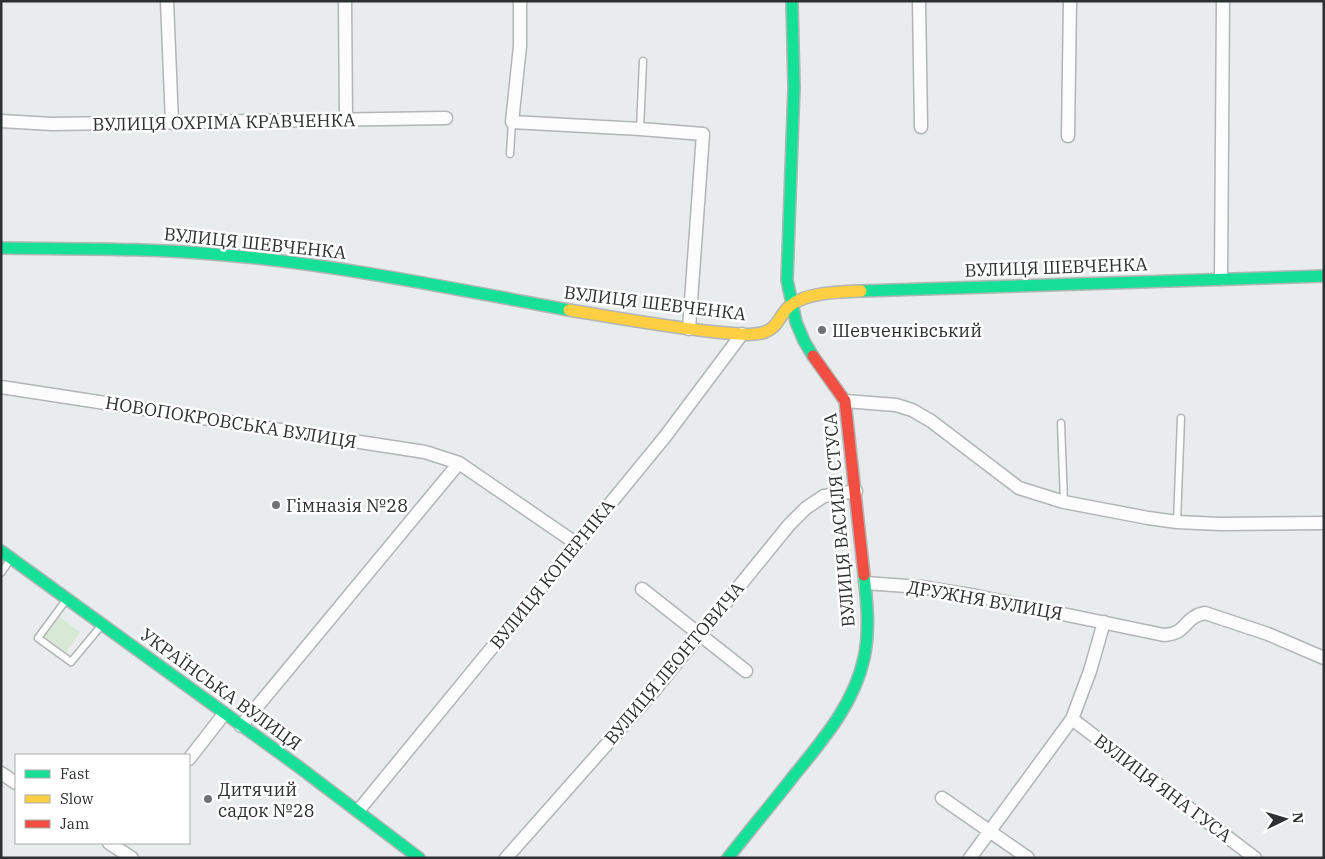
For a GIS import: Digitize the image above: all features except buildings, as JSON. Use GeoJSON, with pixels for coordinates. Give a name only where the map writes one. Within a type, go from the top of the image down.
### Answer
{"type":"FeatureCollection","features":[{"type":"Feature","properties":{"kind":"main road","name":"ВУЛИЦЯ ВАСИЛЯ СТУСА"},"geometry":{"type":"LineString","coordinates":[[728,858],[826,736],[848,704],[860,672],[866,641],[865,583],[845,401],[840,391],[816,361],[801,337],[790,305],[787,264],[794,87],[792,1]]}},
{"type":"Feature","properties":{"kind":"main road","name":"ВУЛИЦЯ ШЕВЧЕНКА"},"geometry":{"type":"LineString","coordinates":[[1,248],[147,249],[226,255],[334,268],[593,314],[689,329],[742,334],[764,332],[772,328],[778,323],[790,305],[810,296],[874,290],[1324,276]]}},
{"type":"Feature","properties":{"kind":"main road","name":"УКРАЇНСЬКА ВУЛИЦЯ"},"geometry":{"type":"LineString","coordinates":[[6,554],[358,811],[419,858]]}},
{"type":"Feature","properties":{"kind":"street"},"geometry":{"type":"LineString","coordinates":[[167,1],[172,123]]}},
{"type":"Feature","properties":{"kind":"street"},"geometry":{"type":"LineString","coordinates":[[345,1],[346,120]]}},
{"type":"Feature","properties":{"kind":"street"},"geometry":{"type":"LineString","coordinates":[[520,1],[520,46],[512,122],[702,134],[689,329]]}},
{"type":"Feature","properties":{"kind":"street"},"geometry":{"type":"LineString","coordinates":[[919,1],[921,127]]}},
{"type":"Feature","properties":{"kind":"street"},"geometry":{"type":"LineString","coordinates":[[1068,136],[1070,1]]}},
{"type":"Feature","properties":{"kind":"street"},"geometry":{"type":"LineString","coordinates":[[1221,279],[1223,1]]}},
{"type":"Feature","properties":{"kind":"street","name":"ВУЛИЦЯ ОХРІМА КРАВЧЕНКА"},"geometry":{"type":"LineString","coordinates":[[1,121],[52,124],[446,118]]}},
{"type":"Feature","properties":{"kind":"street","name":"ВУЛИЦЯ КОПЕРНІКА"},"geometry":{"type":"LineString","coordinates":[[358,811],[664,438],[742,334]]}},
{"type":"Feature","properties":{"kind":"street","name":"НОВОПОКРОВСЬКА ВУЛИЦЯ"},"geometry":{"type":"LineString","coordinates":[[1,387],[425,452],[459,463],[577,544]]}},
{"type":"Feature","properties":{"kind":"street"},"geometry":{"type":"LineString","coordinates":[[845,401],[896,405],[912,410],[1019,488],[1064,502],[1176,522],[1220,524],[1324,523]]}},
{"type":"Feature","properties":{"kind":"street"},"geometry":{"type":"LineString","coordinates":[[241,726],[459,463]]}},
{"type":"Feature","properties":{"kind":"street","name":"ВУЛИЦЯ ЛЕОНТОВИЧА"},"geometry":{"type":"LineString","coordinates":[[506,858],[653,692],[755,566],[806,508],[824,496],[856,491]]}},
{"type":"Feature","properties":{"kind":"street","name":"ДРУЖНЯ ВУЛИЦЯ"},"geometry":{"type":"LineString","coordinates":[[865,583],[921,587],[967,594],[1164,635],[1175,635],[1195,615],[1205,613],[1268,634],[1324,658]]}},
{"type":"Feature","properties":{"kind":"street"},"geometry":{"type":"LineString","coordinates":[[642,589],[746,672]]}},
{"type":"Feature","properties":{"kind":"street"},"geometry":{"type":"LineString","coordinates":[[970,858],[1072,719],[1090,671],[1104,622]]}},
{"type":"Feature","properties":{"kind":"street"},"geometry":{"type":"LineString","coordinates":[[190,758],[224,714]]}},
{"type":"Feature","properties":{"kind":"street","name":"ВУЛИЦЯ ЯНА ГУСА"},"geometry":{"type":"LineString","coordinates":[[1072,719],[1255,858]]}},
{"type":"Feature","properties":{"kind":"street"},"geometry":{"type":"LineString","coordinates":[[1,773],[15,782]]}},
{"type":"Feature","properties":{"kind":"street"},"geometry":{"type":"LineString","coordinates":[[942,798],[1028,858]]}},
{"type":"Feature","properties":{"kind":"street"},"geometry":{"type":"LineString","coordinates":[[116,848],[132,858]]}},
{"type":"Feature","properties":{"kind":"lane"},"geometry":{"type":"LineString","coordinates":[[640,129],[644,61]]}},
{"type":"Feature","properties":{"kind":"lane"},"geometry":{"type":"LineString","coordinates":[[510,154],[512,122]]}},
{"type":"Feature","properties":{"kind":"lane"},"geometry":{"type":"LineString","coordinates":[[1176,522],[1181,418]]}},
{"type":"Feature","properties":{"kind":"lane"},"geometry":{"type":"LineString","coordinates":[[1061,423],[1064,502]]}},
{"type":"Feature","properties":{"kind":"lane"},"geometry":{"type":"LineString","coordinates":[[1,574],[6,554]]}},
{"type":"Feature","properties":{"kind":"lane"},"geometry":{"type":"LineString","coordinates":[[66,599],[38,638],[71,662],[102,625]]}},
{"type":"Feature","properties":{"kind":"green space"},"geometry":{"type":"Polygon","coordinates":[[[60,617],[80,632],[66,652],[45,637],[60,617]]]}},
{"type":"Feature","properties":{"kind":"traffic: fast"},"geometry":{"type":"LineString","coordinates":[[792,1],[794,87],[787,280],[796,322],[813,356]]}},
{"type":"Feature","properties":{"kind":"traffic: fast"},"geometry":{"type":"LineString","coordinates":[[1,248],[169,251],[268,259],[397,278],[569,310]]}},
{"type":"Feature","properties":{"kind":"traffic: fast"},"geometry":{"type":"LineString","coordinates":[[861,291],[1324,276]]}},
{"type":"Feature","properties":{"kind":"traffic: fast"},"geometry":{"type":"LineString","coordinates":[[1,551],[299,767],[419,858]]}},
{"type":"Feature","properties":{"kind":"traffic: fast"},"geometry":{"type":"LineString","coordinates":[[728,858],[825,737],[853,692],[866,648],[867,606],[864,575]]}},
{"type":"Feature","properties":{"kind":"traffic: slow"},"geometry":{"type":"LineString","coordinates":[[569,310],[679,328],[734,334],[753,334],[770,330],[787,308],[806,297],[861,291]]}},
{"type":"Feature","properties":{"kind":"traffic: jam"},"geometry":{"type":"LineString","coordinates":[[813,356],[845,401],[864,575]]}},
{"type":"Feature","properties":{"kind":"place","name":"Шевченківський"},"geometry":{"type":"Point","coordinates":[822,330]}},
{"type":"Feature","properties":{"kind":"place","name":"Гімназія №28"},"geometry":{"type":"Point","coordinates":[276,505]}},
{"type":"Feature","properties":{"kind":"place","name":"Дитячий садок №28"},"geometry":{"type":"Point","coordinates":[208,799]}}]}
